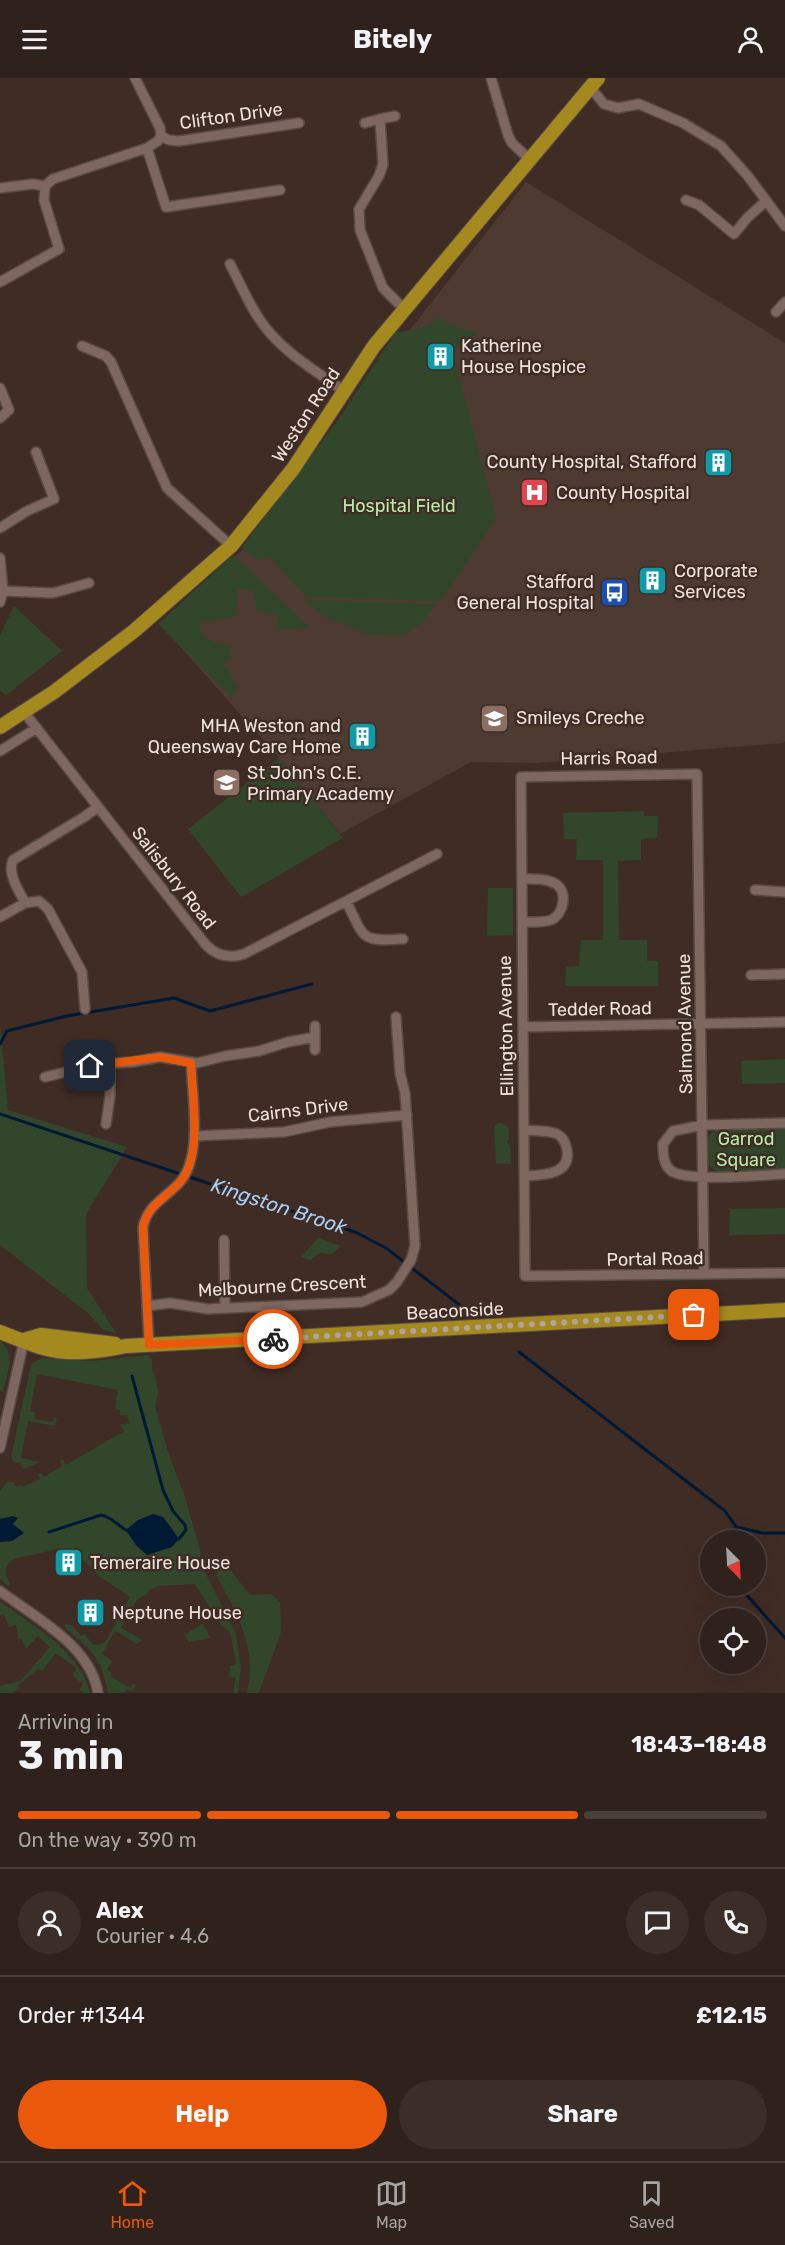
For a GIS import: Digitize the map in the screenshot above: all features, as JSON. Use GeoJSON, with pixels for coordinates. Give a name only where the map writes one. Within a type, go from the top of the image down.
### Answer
{"type":"FeatureCollection","features":[{"type":"Feature","properties":{"kind":"highway","name":"Weston Road"},"geometry":{"type":"LineString","coordinates":[[0,725],[54,692],[134,631],[231,546],[293,470],[374,346],[594,82]]}},
{"type":"Feature","properties":{"kind":"highway","name":"Beaconside"},"geometry":{"type":"LineString","coordinates":[[0,1332],[40,1347],[93,1352],[126,1346],[785,1310]]}},
{"type":"Feature","properties":{"kind":"street","name":"Clifton Drive"},"geometry":{"type":"LineString","coordinates":[[135,78],[160,128],[161,136],[169,140],[179,141],[299,123]]}},
{"type":"Feature","properties":{"kind":"street"},"geometry":{"type":"LineString","coordinates":[[491,78],[508,135],[512,143],[529,159]]}},
{"type":"Feature","properties":{"kind":"street"},"geometry":{"type":"LineString","coordinates":[[594,82],[604,104],[618,108],[639,104],[683,123],[721,146],[747,175],[785,226]]}},
{"type":"Feature","properties":{"kind":"street"},"geometry":{"type":"LineString","coordinates":[[365,123],[395,116]]}},
{"type":"Feature","properties":{"kind":"street"},"geometry":{"type":"LineString","coordinates":[[380,120],[383,164],[379,176],[359,209],[360,230],[383,288],[404,309]]}},
{"type":"Feature","properties":{"kind":"street"},"geometry":{"type":"LineString","coordinates":[[0,282],[58,249],[44,200],[45,186],[53,179],[147,148],[158,141],[161,136]]}},
{"type":"Feature","properties":{"kind":"street"},"geometry":{"type":"LineString","coordinates":[[147,148],[166,207],[280,190]]}},
{"type":"Feature","properties":{"kind":"street"},"geometry":{"type":"LineString","coordinates":[[0,188],[33,184],[45,186]]}},
{"type":"Feature","properties":{"kind":"street"},"geometry":{"type":"LineString","coordinates":[[686,200],[699,205],[734,234],[766,201]]}},
{"type":"Feature","properties":{"kind":"street"},"geometry":{"type":"LineString","coordinates":[[230,264],[258,316],[270,333],[296,357],[344,391]]}},
{"type":"Feature","properties":{"kind":"street"},"geometry":{"type":"LineString","coordinates":[[776,312],[785,302]]}},
{"type":"Feature","properties":{"kind":"street"},"geometry":{"type":"LineString","coordinates":[[82,346],[106,356],[111,362],[167,488],[231,546]]}},
{"type":"Feature","properties":{"kind":"street"},"geometry":{"type":"LineString","coordinates":[[0,388],[9,410],[0,418]]}},
{"type":"Feature","properties":{"kind":"street"},"geometry":{"type":"LineString","coordinates":[[0,528],[18,516],[54,499],[36,452]]}},
{"type":"Feature","properties":{"kind":"street"},"geometry":{"type":"LineString","coordinates":[[0,558],[3,591],[0,602]]}},
{"type":"Feature","properties":{"kind":"street"},"geometry":{"type":"LineString","coordinates":[[3,591],[53,593],[89,583]]}},
{"type":"Feature","properties":{"kind":"street","name":"Salisbury Road"},"geometry":{"type":"LineString","coordinates":[[24,712],[206,945],[213,953],[221,956],[244,954],[436,854]]}},
{"type":"Feature","properties":{"kind":"street"},"geometry":{"type":"LineString","coordinates":[[0,751],[37,728]]}},
{"type":"Feature","properties":{"kind":"street","name":"Harris Road"},"geometry":{"type":"LineString","coordinates":[[521,777],[697,774]]}},
{"type":"Feature","properties":{"kind":"street","name":"Salmond Avenue"},"geometry":{"type":"LineString","coordinates":[[697,774],[704,1274]]}},
{"type":"Feature","properties":{"kind":"street","name":"Ellington Avenue"},"geometry":{"type":"LineString","coordinates":[[521,777],[525,1276]]}},
{"type":"Feature","properties":{"kind":"street"},"geometry":{"type":"LineString","coordinates":[[26,903],[12,878],[13,860],[98,807]]}},
{"type":"Feature","properties":{"kind":"street"},"geometry":{"type":"LineString","coordinates":[[523,879],[546,880],[558,886],[563,903],[561,910],[552,919],[523,922]]}},
{"type":"Feature","properties":{"kind":"street"},"geometry":{"type":"LineString","coordinates":[[755,890],[785,892]]}},
{"type":"Feature","properties":{"kind":"street"},"geometry":{"type":"LineString","coordinates":[[0,917],[26,903],[39,901],[48,909],[82,972],[85,1009]]}},
{"type":"Feature","properties":{"kind":"street"},"geometry":{"type":"LineString","coordinates":[[346,901],[362,933],[367,938],[377,941],[403,939]]}},
{"type":"Feature","properties":{"kind":"street"},"geometry":{"type":"LineString","coordinates":[[752,975],[785,974]]}},
{"type":"Feature","properties":{"kind":"street","name":"Melbourne Crescent"},"geometry":{"type":"LineString","coordinates":[[147,1306],[170,1303],[199,1309],[362,1302],[389,1290],[403,1275],[415,1246],[405,1093],[399,1060],[396,1017]]}},
{"type":"Feature","properties":{"kind":"street","name":"Tedder Road"},"geometry":{"type":"LineString","coordinates":[[523,1026],[785,1022]]}},
{"type":"Feature","properties":{"kind":"street"},"geometry":{"type":"LineString","coordinates":[[315,1026],[315,1050]]}},
{"type":"Feature","properties":{"kind":"street"},"geometry":{"type":"LineString","coordinates":[[45,1077],[90,1066],[160,1057],[191,1063],[259,1051],[315,1037]]}},
{"type":"Feature","properties":{"kind":"street"},"geometry":{"type":"LineString","coordinates":[[149,1345],[142,1238],[144,1219],[155,1203],[181,1181],[190,1164],[194,1136],[191,1063]]}},
{"type":"Feature","properties":{"kind":"street"},"geometry":{"type":"LineString","coordinates":[[106,1124],[110,1096],[110,1064]]}},
{"type":"Feature","properties":{"kind":"street","name":"Cairns Drive"},"geometry":{"type":"LineString","coordinates":[[194,1136],[284,1132],[330,1122],[406,1115]]}},
{"type":"Feature","properties":{"kind":"street"},"geometry":{"type":"LineString","coordinates":[[785,1124],[703,1125],[673,1131],[663,1144],[668,1168],[680,1175],[702,1177],[785,1174]]}},
{"type":"Feature","properties":{"kind":"street"},"geometry":{"type":"LineString","coordinates":[[524,1130],[557,1134],[564,1141],[567,1154],[565,1165],[557,1171],[525,1176]]}},
{"type":"Feature","properties":{"kind":"street"},"geometry":{"type":"LineString","coordinates":[[224,1240],[225,1308]]}},
{"type":"Feature","properties":{"kind":"street","name":"Portal Road"},"geometry":{"type":"LineString","coordinates":[[525,1276],[785,1273]]}},
{"type":"Feature","properties":{"kind":"street"},"geometry":{"type":"LineString","coordinates":[[0,1448],[24,1340]]}},
{"type":"Feature","properties":{"kind":"street"},"geometry":{"type":"LineString","coordinates":[[0,1591],[74,1645],[87,1662],[98,1693]]}},
{"type":"Feature","properties":{"kind":"shaded area","name":"County Hospital"},"geometry":{"type":"Polygon","coordinates":[[[526,182],[785,343],[785,741],[783,743],[537,763],[471,762],[340,834],[279,758],[161,625],[253,540],[318,447],[526,182]]]}},
{"type":"Feature","properties":{"kind":"green space","name":"Hospital Field"},"geometry":{"type":"Polygon","coordinates":[[[439,318],[454,326],[477,333],[458,348],[452,348],[496,518],[441,601],[306,597],[268,555],[259,561],[242,547],[336,423],[395,333],[425,327],[439,318]]]}},
{"type":"Feature","properties":{"kind":"green space"},"geometry":{"type":"Polygon","coordinates":[[[233,555],[309,627],[276,631],[279,616],[257,610],[252,590],[237,588],[236,616],[201,622],[199,631],[214,643],[230,645],[231,658],[223,664],[238,687],[231,697],[158,624],[233,555]]]}},
{"type":"Feature","properties":{"kind":"green space"},"geometry":{"type":"Polygon","coordinates":[[[304,600],[436,604],[421,624],[403,635],[367,634],[327,618],[304,600]]]}},
{"type":"Feature","properties":{"kind":"green space"},"geometry":{"type":"Polygon","coordinates":[[[14,606],[62,651],[6,695],[0,690],[0,635],[14,606]]]}},
{"type":"Feature","properties":{"kind":"green space"},"geometry":{"type":"Polygon","coordinates":[[[279,758],[343,838],[241,897],[188,829],[279,758]]]}},
{"type":"Feature","properties":{"kind":"green space"},"geometry":{"type":"Polygon","coordinates":[[[644,811],[644,816],[658,816],[657,838],[641,839],[641,860],[618,861],[619,940],[647,940],[647,961],[658,961],[658,986],[565,986],[566,967],[579,966],[581,940],[603,940],[603,860],[576,860],[577,839],[564,839],[563,813],[644,811]]]}},
{"type":"Feature","properties":{"kind":"green space"},"geometry":{"type":"Polygon","coordinates":[[[488,888],[513,888],[513,935],[487,936],[488,888]]]}},
{"type":"Feature","properties":{"kind":"green space"},"geometry":{"type":"Polygon","coordinates":[[[0,1026],[8,1110],[127,1147],[86,1214],[87,1288],[116,1333],[103,1330],[89,1314],[0,1245],[0,1026]]]}},
{"type":"Feature","properties":{"kind":"green space"},"geometry":{"type":"Polygon","coordinates":[[[785,1059],[785,1083],[742,1084],[741,1061],[785,1059]]]}},
{"type":"Feature","properties":{"kind":"green space"},"geometry":{"type":"Polygon","coordinates":[[[498,1123],[509,1128],[509,1140],[506,1141],[510,1146],[511,1164],[496,1163],[494,1126],[498,1123]]]}},
{"type":"Feature","properties":{"kind":"green space","name":"Garrod Square"},"geometry":{"type":"Polygon","coordinates":[[[785,1128],[785,1171],[720,1172],[706,1163],[707,1140],[716,1129],[785,1128]]]}},
{"type":"Feature","properties":{"kind":"green space"},"geometry":{"type":"Polygon","coordinates":[[[785,1208],[785,1234],[729,1235],[730,1209],[785,1208]]]}},
{"type":"Feature","properties":{"kind":"green space"},"geometry":{"type":"Polygon","coordinates":[[[318,1238],[341,1246],[332,1254],[320,1253],[310,1260],[301,1257],[318,1238]]]}},
{"type":"Feature","properties":{"kind":"green space"},"geometry":{"type":"Polygon","coordinates":[[[0,1341],[5,1346],[9,1358],[3,1392],[0,1391],[0,1341]]]}},
{"type":"Feature","properties":{"kind":"green space"},"geometry":{"type":"Polygon","coordinates":[[[148,1355],[152,1360],[158,1393],[155,1406],[168,1452],[184,1494],[199,1546],[202,1566],[236,1634],[241,1668],[238,1693],[233,1693],[236,1678],[229,1677],[230,1666],[236,1664],[230,1632],[220,1624],[195,1584],[158,1586],[137,1600],[121,1628],[142,1640],[137,1644],[115,1631],[102,1654],[112,1661],[107,1670],[112,1673],[110,1676],[130,1688],[133,1683],[136,1685],[132,1692],[127,1689],[124,1693],[108,1693],[104,1675],[93,1654],[64,1626],[66,1624],[73,1626],[81,1636],[85,1634],[93,1645],[101,1644],[106,1641],[130,1597],[100,1577],[79,1556],[66,1550],[58,1549],[13,1559],[6,1566],[6,1575],[10,1584],[8,1586],[0,1579],[0,1542],[12,1541],[13,1522],[17,1518],[0,1519],[0,1491],[7,1482],[14,1482],[15,1486],[18,1487],[19,1484],[22,1487],[40,1479],[38,1474],[44,1477],[62,1466],[60,1461],[63,1459],[66,1465],[124,1431],[121,1425],[129,1423],[127,1415],[120,1415],[120,1410],[115,1409],[118,1390],[37,1374],[30,1411],[35,1413],[35,1419],[53,1422],[54,1417],[57,1418],[55,1426],[28,1421],[21,1458],[40,1462],[23,1469],[20,1463],[14,1462],[11,1457],[31,1364],[42,1358],[91,1361],[148,1355]],[[163,1517],[126,1531],[147,1555],[158,1551],[175,1532],[163,1517]]]}},
{"type":"Feature","properties":{"kind":"green space"},"geometry":{"type":"Polygon","coordinates":[[[215,1560],[229,1568],[250,1595],[271,1594],[280,1602],[281,1632],[259,1693],[247,1693],[250,1667],[247,1644],[240,1622],[217,1576],[215,1560]]]}},
{"type":"Feature","properties":{"kind":"green space"},"geometry":{"type":"Polygon","coordinates":[[[0,1601],[65,1651],[84,1677],[90,1693],[83,1693],[79,1690],[83,1684],[73,1676],[76,1668],[56,1653],[42,1671],[38,1669],[18,1685],[19,1687],[12,1693],[0,1693],[0,1686],[20,1681],[50,1647],[38,1636],[26,1649],[22,1639],[19,1639],[16,1625],[9,1627],[4,1614],[0,1615],[0,1601]]]}},
{"type":"Feature","properties":{"kind":"green space"},"geometry":{"type":"Polygon","coordinates":[[[203,1623],[210,1638],[189,1642],[185,1635],[203,1623]]]}},
{"type":"Feature","properties":{"kind":"water"},"geometry":{"type":"Polygon","coordinates":[[[153,1514],[163,1517],[179,1539],[172,1547],[147,1555],[136,1545],[126,1530],[138,1520],[153,1514]]]}},
{"type":"Feature","properties":{"kind":"water"},"geometry":{"type":"Polygon","coordinates":[[[13,1516],[18,1518],[13,1524],[24,1533],[12,1541],[0,1542],[0,1519],[13,1516]]]}},
{"type":"Feature","properties":{"kind":"waterway"},"geometry":{"type":"LineString","coordinates":[[0,1044],[7,1031],[67,1016],[174,998],[210,1011],[312,984]]}},
{"type":"Feature","properties":{"kind":"waterway","name":"Kingston Brook"},"geometry":{"type":"LineString","coordinates":[[0,1114],[355,1232],[386,1248],[470,1313]]}},
{"type":"Feature","properties":{"kind":"waterway","name":"Kingston Brook"},"geometry":{"type":"LineString","coordinates":[[519,1352],[725,1511],[736,1527],[762,1533],[785,1533]]}},
{"type":"Feature","properties":{"kind":"waterway"},"geometry":{"type":"LineString","coordinates":[[132,1376],[163,1490],[173,1511],[185,1525],[186,1530],[179,1539]]}},
{"type":"Feature","properties":{"kind":"waterway"},"geometry":{"type":"LineString","coordinates":[[49,1532],[101,1515],[126,1530]]}},
{"type":"Feature","properties":{"kind":"waterway"},"geometry":{"type":"LineString","coordinates":[[748,1596],[785,1638]]}},
{"type":"Feature","properties":{"kind":"way so far"},"geometry":{"type":"LineString","coordinates":[[273,1339],[694,1315]]}},
{"type":"Feature","properties":{"kind":"place","name":"Katherine House Hospice"},"geometry":{"type":"Point","coordinates":[440,356]}},
{"type":"Feature","properties":{"kind":"place","name":"County Hospital, Stafford"},"geometry":{"type":"Point","coordinates":[718,462]}},
{"type":"Feature","properties":{"kind":"place","name":"County Hospital"},"geometry":{"type":"Point","coordinates":[535,493]}},
{"type":"Feature","properties":{"kind":"place","name":"Corporate Services"},"geometry":{"type":"Point","coordinates":[653,581]}},
{"type":"Feature","properties":{"kind":"place","name":"Stafford General Hospital"},"geometry":{"type":"Point","coordinates":[615,592]}},
{"type":"Feature","properties":{"kind":"place","name":"Smileys Creche"},"geometry":{"type":"Point","coordinates":[495,718]}},
{"type":"Feature","properties":{"kind":"place","name":"MHA Weston and Queensway Care Home"},"geometry":{"type":"Point","coordinates":[362,736]}},
{"type":"Feature","properties":{"kind":"place","name":"St John's C.E. Primary Academy"},"geometry":{"type":"Point","coordinates":[226,783]}},
{"type":"Feature","properties":{"kind":"place","name":"Temeraire House"},"geometry":{"type":"Point","coordinates":[69,1563]}},
{"type":"Feature","properties":{"kind":"place","name":"Neptune House"},"geometry":{"type":"Point","coordinates":[91,1613]}},
{"type":"Feature","properties":{"kind":"route"},"geometry":{"type":"LineString","coordinates":[[90,1066],[160,1057],[191,1063],[194,1136],[190,1164],[181,1181],[155,1203],[144,1219],[142,1238],[149,1345],[273,1339]]}}]}
